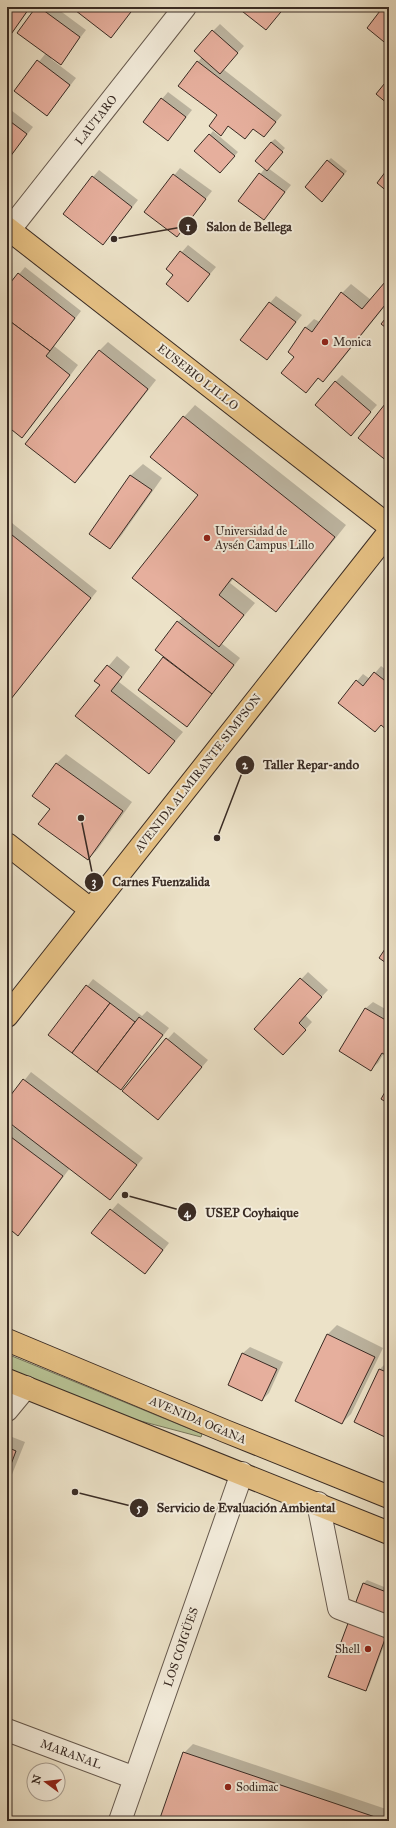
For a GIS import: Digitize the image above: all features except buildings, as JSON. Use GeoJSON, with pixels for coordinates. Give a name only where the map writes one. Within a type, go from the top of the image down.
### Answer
{"type":"FeatureCollection","features":[{"type":"Feature","properties":{"kind":"main road","name":"EUSEBIO LILLO"},"geometry":{"type":"LineString","coordinates":[[8,230],[389,526]]}},
{"type":"Feature","properties":{"kind":"main road","name":"AVENIDA ALMIRANTE SIMPSON"},"geometry":{"type":"LineString","coordinates":[[7,1016],[389,532]]}},
{"type":"Feature","properties":{"kind":"main road"},"geometry":{"type":"LineString","coordinates":[[7,844],[90,909]]}},
{"type":"Feature","properties":{"kind":"main road","name":"AVENIDA OGANA"},"geometry":{"type":"LineString","coordinates":[[7,1340],[224,1431],[389,1497]]}},
{"type":"Feature","properties":{"kind":"main road"},"geometry":{"type":"LineString","coordinates":[[17,1384],[389,1533]]}},
{"type":"Feature","properties":{"kind":"street","name":"LAUTARO"},"geometry":{"type":"LineString","coordinates":[[8,230],[185,7]]}},
{"type":"Feature","properties":{"kind":"street"},"geometry":{"type":"LineString","coordinates":[[7,1410],[17,1384]]}},
{"type":"Feature","properties":{"kind":"street","name":"LOS COIGÜES"},"geometry":{"type":"LineString","coordinates":[[120,1821],[242,1474]]}},
{"type":"Feature","properties":{"kind":"street"},"geometry":{"type":"LineString","coordinates":[[318,1504],[339,1608],[389,1627]]}},
{"type":"Feature","properties":{"kind":"street","name":"MARANAL"},"geometry":{"type":"LineString","coordinates":[[7,1730],[135,1778]]}},
{"type":"Feature","properties":{"kind":"green space"},"geometry":{"type":"Polygon","coordinates":[[[7,1354],[202,1434],[201,1437],[133,1419],[7,1372],[7,1354]]]}},
{"type":"Feature","properties":{"kind":"place","name":"Salon de Bellega"},"geometry":{"type":"Point","coordinates":[114,239]}},
{"type":"Feature","properties":{"kind":"place","name":"Monica"},"geometry":{"type":"Point","coordinates":[325,342]}},
{"type":"Feature","properties":{"kind":"place","name":"Universidad de Aysén Campus Lillo"},"geometry":{"type":"Point","coordinates":[207,538]}},
{"type":"Feature","properties":{"kind":"place","name":"Carnes Fuenzalida"},"geometry":{"type":"Point","coordinates":[81,818]}},
{"type":"Feature","properties":{"kind":"place","name":"Taller Repar-ando"},"geometry":{"type":"Point","coordinates":[217,838]}},
{"type":"Feature","properties":{"kind":"place","name":"USEP Coyhaique"},"geometry":{"type":"Point","coordinates":[125,1195]}},
{"type":"Feature","properties":{"kind":"place","name":"Servicio de Evaluación Ambiental"},"geometry":{"type":"Point","coordinates":[75,1492]}},
{"type":"Feature","properties":{"kind":"place","name":"Shell"},"geometry":{"type":"Point","coordinates":[368,1649]}},
{"type":"Feature","properties":{"kind":"place","name":"Sodimac"},"geometry":{"type":"Point","coordinates":[228,1787]}}]}
